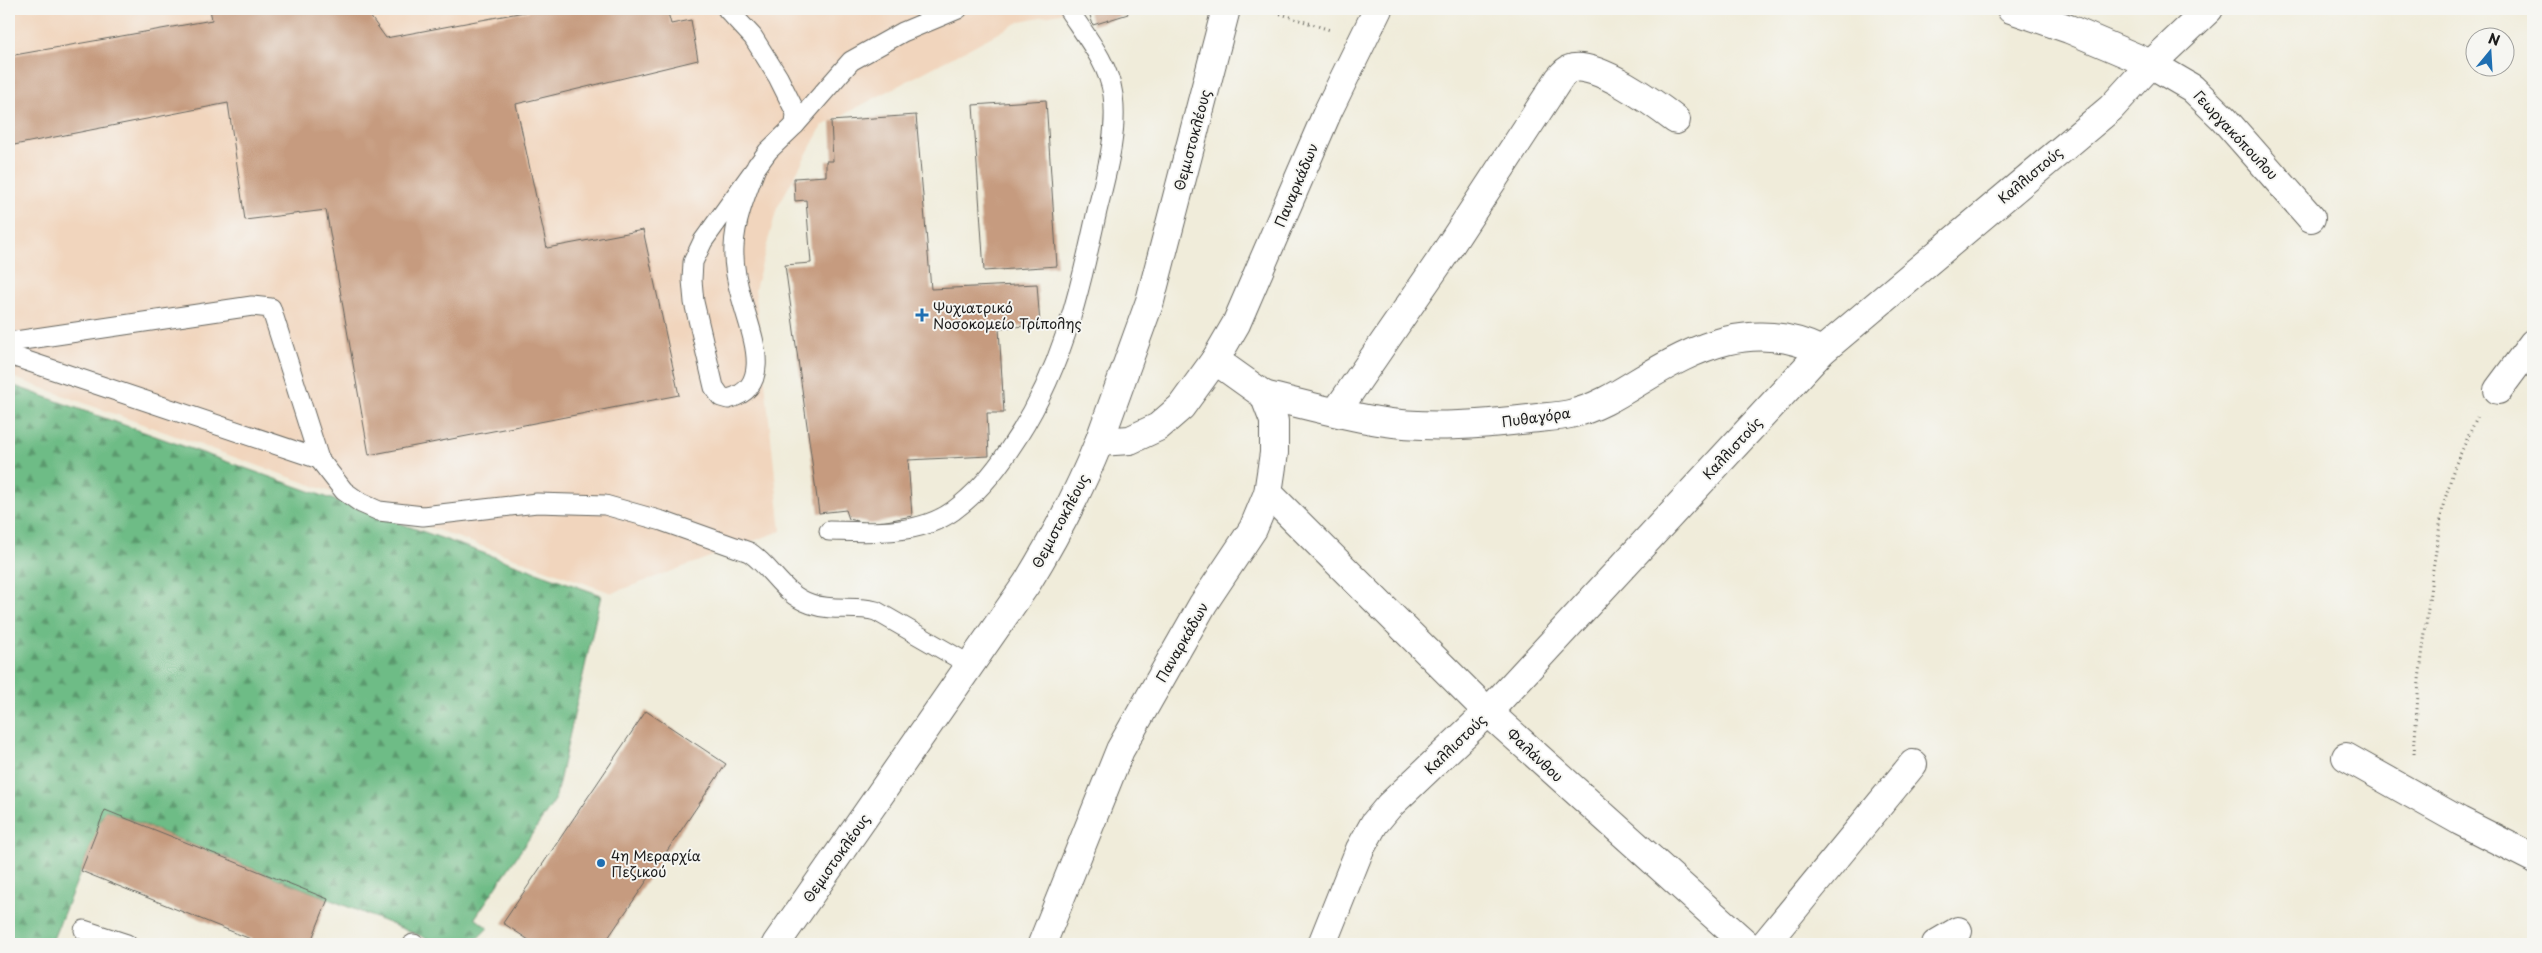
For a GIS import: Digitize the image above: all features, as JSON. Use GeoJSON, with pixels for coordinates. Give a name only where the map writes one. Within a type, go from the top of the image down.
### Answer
{"type":"FeatureCollection","features":[{"type":"Feature","properties":{"kind":"street","name":"Θεμιστοκλέους"},"geometry":{"type":"LineString","coordinates":[[776,944],[1027,583],[1058,532],[1079,490],[1099,442],[1150,301],[1226,9]]}},
{"type":"Feature","properties":{"kind":"street","name":"Παναρκάδων"},"geometry":{"type":"LineString","coordinates":[[1099,442],[1130,440],[1158,427],[1181,407],[1215,360],[1236,324],[1328,111],[1378,9]]}},
{"type":"Feature","properties":{"kind":"street","name":"Γεωργακόπουλου"},"geometry":{"type":"LineString","coordinates":[[2011,9],[2069,29],[2151,64],[2192,88],[2206,100],[2311,218]]}},
{"type":"Feature","properties":{"kind":"street","name":"Καλλιστούς"},"geometry":{"type":"LineString","coordinates":[[1322,944],[1349,875],[1374,824],[1389,806],[1488,712],[1822,351],[2111,108],[2151,64],[2209,9]]}},
{"type":"Feature","properties":{"kind":"street"},"geometry":{"type":"LineString","coordinates":[[1336,412],[1435,269],[1559,79],[1568,70],[1577,68],[1601,73],[1651,101],[1676,120]]}},
{"type":"Feature","properties":{"kind":"street","name":"Πυθαγόρα"},"geometry":{"type":"LineString","coordinates":[[1264,395],[1379,421],[1432,426],[1476,425],[1570,414],[1603,402],[1699,349],[1719,341],[1737,337],[1776,336],[1795,340],[1822,351]]}},
{"type":"Feature","properties":{"kind":"street"},"geometry":{"type":"LineString","coordinates":[[2498,390],[2533,343]]}},
{"type":"Feature","properties":{"kind":"street"},"geometry":{"type":"LineString","coordinates":[[1215,360],[1264,395]]}},
{"type":"Feature","properties":{"kind":"street","name":"Παναρκάδων"},"geometry":{"type":"LineString","coordinates":[[1042,944],[1120,750],[1203,604],[1253,529],[1268,494],[1274,453],[1274,421],[1264,395]]}},
{"type":"Feature","properties":{"kind":"street","name":"Φαλάνθου"},"geometry":{"type":"LineString","coordinates":[[1268,494],[1488,712],[1746,944]]}},
{"type":"Feature","properties":{"kind":"street"},"geometry":{"type":"LineString","coordinates":[[2346,757],[2533,858]]}},
{"type":"Feature","properties":{"kind":"street"},"geometry":{"type":"LineString","coordinates":[[1765,944],[1913,764]]}},
{"type":"Feature","properties":{"kind":"lane"},"geometry":{"type":"LineString","coordinates":[[727,9],[753,37],[774,68],[796,113],[795,125]]}},
{"type":"Feature","properties":{"kind":"lane"},"geometry":{"type":"LineString","coordinates":[[757,165],[742,206],[734,245],[735,271],[754,340],[756,372],[749,387],[738,396],[728,399],[721,397],[714,387],[694,302],[692,270],[703,241],[757,165],[851,61],[903,32],[958,9]]}},
{"type":"Feature","properties":{"kind":"lane"},"geometry":{"type":"LineString","coordinates":[[829,531],[880,532],[920,526],[952,512],[978,490],[1004,458],[1031,418],[1053,372],[1082,279],[1109,159],[1115,119],[1113,94],[1105,69],[1068,9]]}},
{"type":"Feature","properties":{"kind":"lane"},"geometry":{"type":"LineString","coordinates":[[9,342],[252,306],[271,308],[319,460],[344,491],[361,503],[379,511],[423,516],[537,503],[595,505],[662,521],[749,552],[758,558],[776,580],[790,592],[810,604],[830,609],[863,607],[876,611],[970,665]]}},
{"type":"Feature","properties":{"kind":"lane"},"geometry":{"type":"LineString","coordinates":[[9,355],[319,460]]}},
{"type":"Feature","properties":{"kind":"lane"},"geometry":{"type":"LineString","coordinates":[[84,930],[127,944]]}},
{"type":"Feature","properties":{"kind":"path"},"geometry":{"type":"LineString","coordinates":[[1266,9],[1361,41]]}},
{"type":"Feature","properties":{"kind":"path"},"geometry":{"type":"LineString","coordinates":[[2417,796],[2414,752],[2419,680],[2443,506],[2454,468],[2474,422],[2498,390]]}},
{"type":"Feature","properties":{"kind":"shaded area"},"geometry":{"type":"Polygon","coordinates":[[[9,9],[1079,9],[1021,21],[822,126],[777,208],[755,289],[781,531],[612,593],[9,376],[9,9]]]}},
{"type":"Feature","properties":{"kind":"green space"},"geometry":{"type":"Polygon","coordinates":[[[9,384],[601,595],[555,800],[475,918],[488,928],[472,944],[441,944],[106,810],[51,944],[9,944],[9,384]]]}},
{"type":"Feature","properties":{"kind":"building"},"geometry":{"type":"Polygon","coordinates":[[[210,9],[365,9],[386,38],[540,9],[667,9],[671,24],[691,20],[698,60],[516,104],[547,248],[643,230],[679,395],[369,455],[326,210],[245,220],[228,103],[9,146],[9,56],[212,20],[210,9]]]}},
{"type":"Feature","properties":{"kind":"building"},"geometry":{"type":"Polygon","coordinates":[[[1088,9],[1126,9],[1128,14],[1093,25],[1088,9]]]}},
{"type":"Feature","properties":{"kind":"building"},"geometry":{"type":"Polygon","coordinates":[[[1046,100],[1057,266],[984,271],[973,105],[1046,100]]]}},
{"type":"Feature","properties":{"kind":"building"},"geometry":{"type":"Polygon","coordinates":[[[916,115],[931,289],[1037,284],[1040,325],[999,328],[1004,413],[987,413],[989,456],[908,460],[912,516],[871,524],[849,519],[846,510],[819,513],[785,265],[811,263],[806,200],[795,201],[794,178],[826,176],[826,161],[833,161],[831,121],[916,115]]]}},
{"type":"Feature","properties":{"kind":"building","name":"4η Μεραρχία Πεζικού"},"geometry":{"type":"Polygon","coordinates":[[[646,711],[726,764],[604,944],[535,944],[503,923],[646,711]]]}},
{"type":"Feature","properties":{"kind":"building"},"geometry":{"type":"Polygon","coordinates":[[[105,810],[328,899],[310,944],[263,944],[81,871],[105,810]]]}},
{"type":"Feature","properties":{"kind":"place","name":"Ψυχιατρικό Νοσοκομείο Τρίπολης"},"geometry":{"type":"Point","coordinates":[922,315]}},
{"type":"Feature","properties":{"kind":"place","name":"4η Μεραρχία Πεζικού"},"geometry":{"type":"Point","coordinates":[601,863]}}]}
